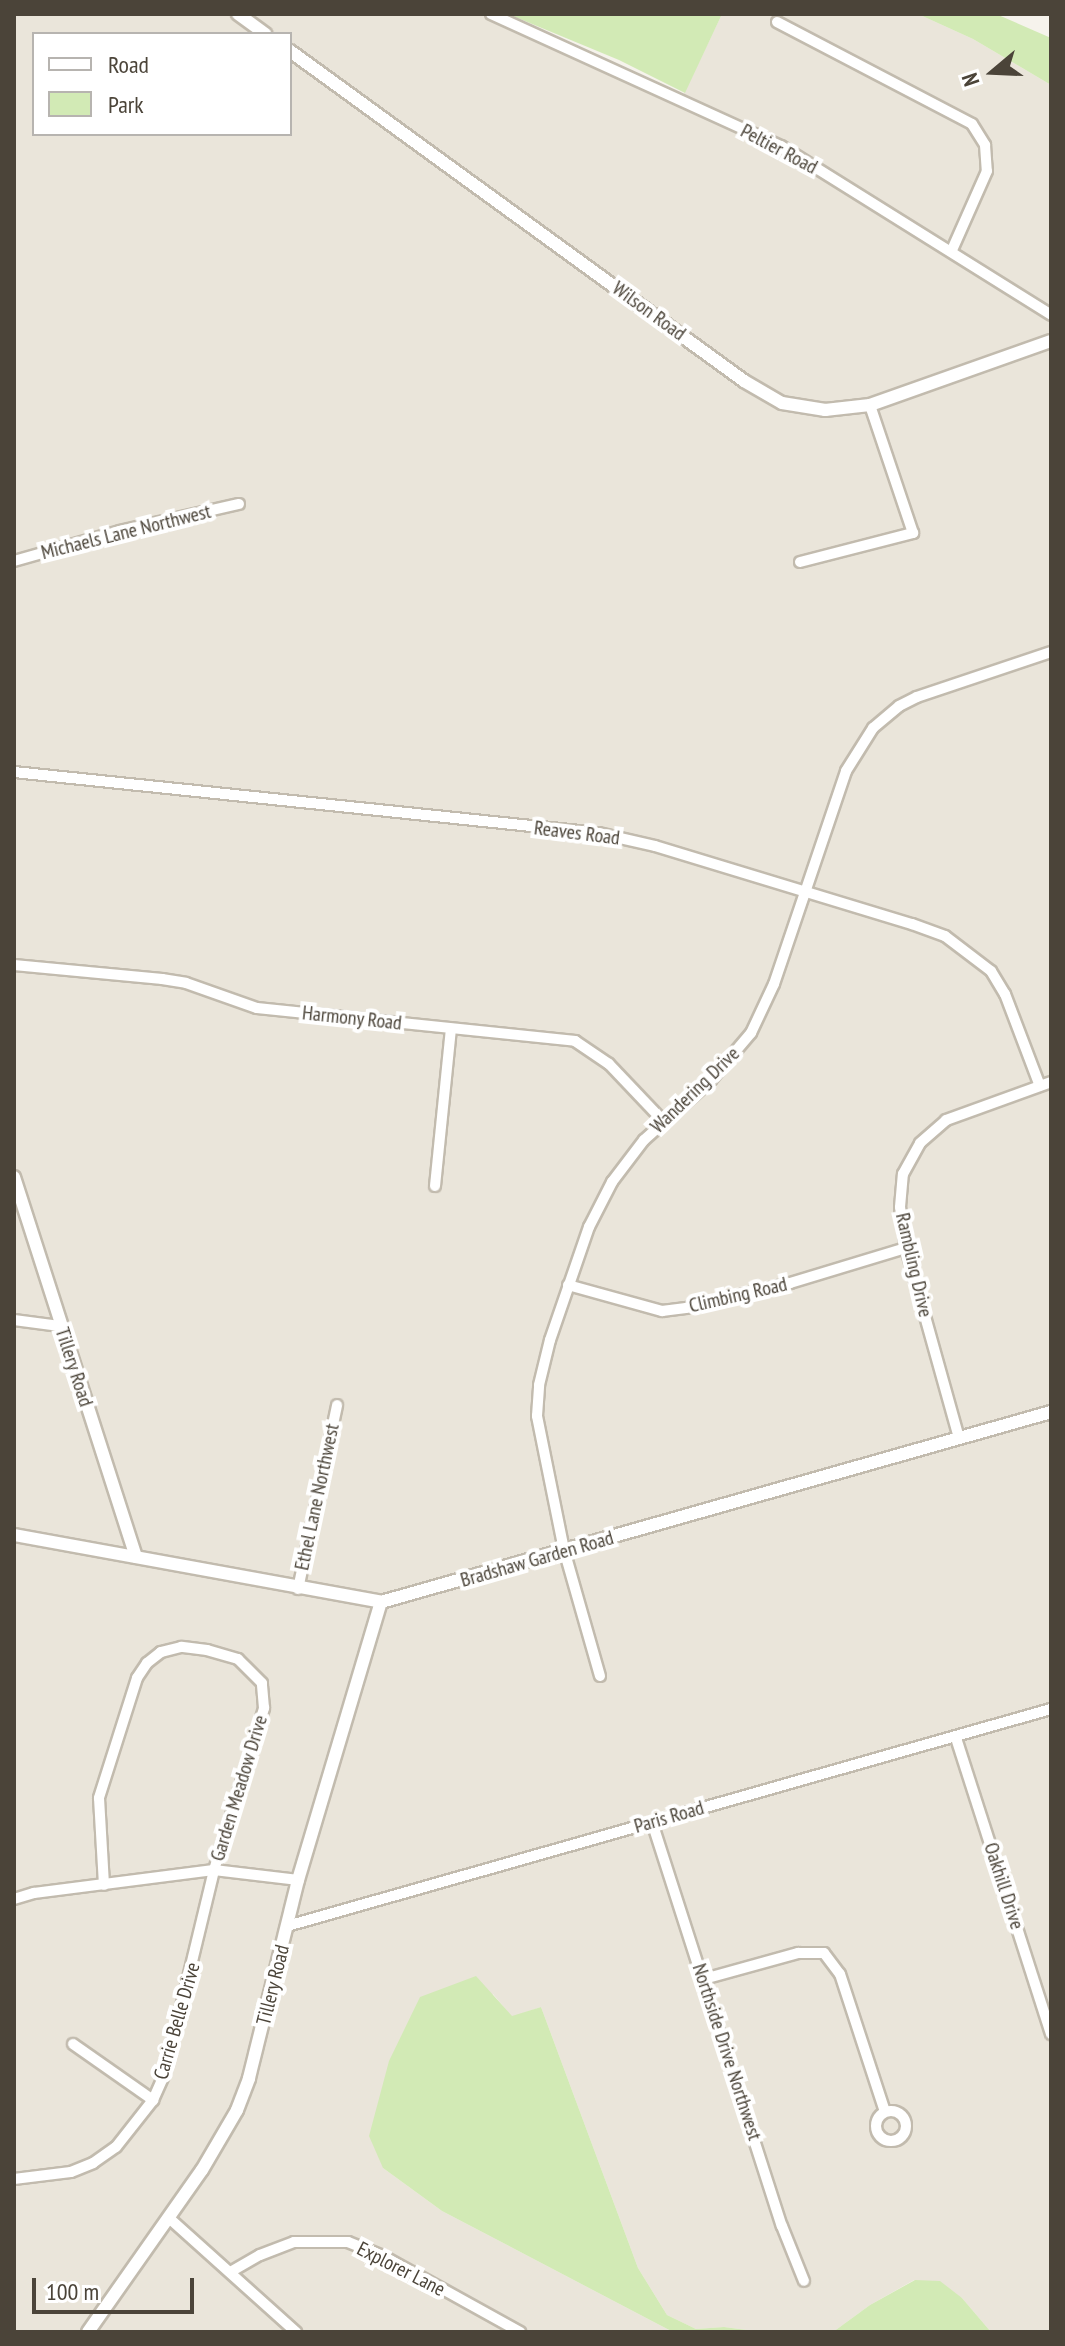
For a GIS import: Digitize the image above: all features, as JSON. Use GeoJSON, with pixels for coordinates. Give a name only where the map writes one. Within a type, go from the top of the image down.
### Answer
{"type":"FeatureCollection","features":[{"type":"Feature","properties":{"kind":"street"},"geometry":{"type":"LineString","coordinates":[[238,14],[263,32]]}},
{"type":"Feature","properties":{"kind":"street","name":"Peltier Road"},"geometry":{"type":"LineString","coordinates":[[491,14],[781,146],[952,250],[1051,315]]}},
{"type":"Feature","properties":{"kind":"street"},"geometry":{"type":"LineString","coordinates":[[777,22],[972,124],[985,145],[987,171],[952,250]]}},
{"type":"Feature","properties":{"kind":"street","name":"Wilson Road"},"geometry":{"type":"LineString","coordinates":[[292,52],[744,381],[782,403],[825,410],[870,405],[1051,341]]}},
{"type":"Feature","properties":{"kind":"street"},"geometry":{"type":"LineString","coordinates":[[800,562],[913,533],[870,405]]}},
{"type":"Feature","properties":{"kind":"street","name":"Michaels Lane Northwest"},"geometry":{"type":"LineString","coordinates":[[14,561],[120,531],[239,504]]}},
{"type":"Feature","properties":{"kind":"street","name":"Wandering Drive"},"geometry":{"type":"LineString","coordinates":[[600,1676],[564,1550],[537,1416],[539,1385],[568,1285],[600,1204],[625,1163],[663,1121],[711,1080],[751,1033],[774,984],[846,771],[873,728],[899,706],[917,697],[1051,652]]}},
{"type":"Feature","properties":{"kind":"street","name":"Reaves Road"},"geometry":{"type":"LineString","coordinates":[[14,772],[598,833],[655,846],[945,936],[991,971],[1005,994],[1040,1086]]}},
{"type":"Feature","properties":{"kind":"street","name":"Harmony Road"},"geometry":{"type":"LineString","coordinates":[[14,965],[186,983],[257,1008],[575,1041],[609,1064],[663,1121]]}},
{"type":"Feature","properties":{"kind":"street"},"geometry":{"type":"LineString","coordinates":[[435,1186],[451,1029]]}},
{"type":"Feature","properties":{"kind":"street","name":"Rambling Drive"},"geometry":{"type":"LineString","coordinates":[[959,1438],[906,1248],[900,1190],[909,1158],[920,1143],[946,1120],[1051,1082]]}},
{"type":"Feature","properties":{"kind":"street","name":"Tillery Road"},"geometry":{"type":"LineString","coordinates":[[14,1177],[136,1557]]}},
{"type":"Feature","properties":{"kind":"street","name":"Climbing Road"},"geometry":{"type":"LineString","coordinates":[[568,1285],[662,1311],[790,1283],[906,1248]]}},
{"type":"Feature","properties":{"kind":"street"},"geometry":{"type":"LineString","coordinates":[[14,1320],[60,1326]]}},
{"type":"Feature","properties":{"kind":"street","name":"Ethel Lane Northwest"},"geometry":{"type":"LineString","coordinates":[[298,1589],[337,1405]]}},
{"type":"Feature","properties":{"kind":"street","name":"Bradshaw Garden Road"},"geometry":{"type":"LineString","coordinates":[[14,1535],[381,1602],[1051,1412]]}},
{"type":"Feature","properties":{"kind":"street","name":"Tillery Road"},"geometry":{"type":"LineString","coordinates":[[88,2332],[169,2218],[237,2110],[249,2078],[298,1880],[381,1602]]}},
{"type":"Feature","properties":{"kind":"street","name":"Garden Meadow Drive"},"geometry":{"type":"LineString","coordinates":[[104,1885],[99,1798],[137,1678],[147,1663],[161,1652],[181,1647],[207,1650],[238,1659],[262,1683],[264,1708],[214,1870]]}},
{"type":"Feature","properties":{"kind":"street","name":"Paris Road"},"geometry":{"type":"LineString","coordinates":[[287,1926],[1051,1709]]}},
{"type":"Feature","properties":{"kind":"street","name":"Oakhill Drive"},"geometry":{"type":"LineString","coordinates":[[956,1738],[1051,2034]]}},
{"type":"Feature","properties":{"kind":"street","name":"Northside Drive Northwest"},"geometry":{"type":"LineString","coordinates":[[652,1822],[782,2226],[804,2281]]}},
{"type":"Feature","properties":{"kind":"street"},"geometry":{"type":"LineString","coordinates":[[14,1899],[34,1893],[214,1870],[298,1880]]}},
{"type":"Feature","properties":{"kind":"street","name":"Carrie Belle Drive"},"geometry":{"type":"LineString","coordinates":[[14,2179],[71,2172],[93,2163],[116,2147],[153,2100],[168,2059],[214,1870]]}},
{"type":"Feature","properties":{"kind":"street"},"geometry":{"type":"LineString","coordinates":[[704,1979],[798,1953],[812,1950],[824,1953],[840,1974],[885,2112]]}},
{"type":"Feature","properties":{"kind":"street"},"geometry":{"type":"LineString","coordinates":[[73,2044],[153,2100]]}},
{"type":"Feature","properties":{"kind":"street"},"geometry":{"type":"LineString","coordinates":[[169,2218],[232,2271],[296,2332]]}},
{"type":"Feature","properties":{"kind":"street","name":"Explorer Lane"},"geometry":{"type":"LineString","coordinates":[[232,2271],[260,2255],[294,2242],[348,2242],[383,2256],[520,2332]]}},
{"type":"Feature","properties":{"kind":"shaded area"},"geometry":{"type":"Polygon","coordinates":[[[14,14],[480,14],[678,106],[722,14],[918,14],[973,39],[1051,85],[1051,2332],[991,2332],[962,2298],[914,2280],[870,2305],[833,2332],[762,2332],[724,2327],[696,2329],[667,2315],[638,2268],[541,2007],[512,2017],[493,1994],[383,2168],[442,2211],[673,2332],[14,2332],[14,14]]]}},
{"type":"Feature","properties":{"kind":"green space"},"geometry":{"type":"Polygon","coordinates":[[[508,14],[722,14],[685,93],[619,60],[508,14]]]}},
{"type":"Feature","properties":{"kind":"green space"},"geometry":{"type":"Polygon","coordinates":[[[918,14],[996,14],[1051,38],[1051,85],[973,39],[918,14]]]}},
{"type":"Feature","properties":{"kind":"green space"},"geometry":{"type":"Polygon","coordinates":[[[476,1976],[512,2016],[541,2007],[638,2268],[667,2315],[696,2329],[724,2327],[762,2332],[673,2332],[442,2211],[383,2168],[369,2136],[389,2061],[420,1997],[476,1976]]]}},
{"type":"Feature","properties":{"kind":"green space"},"geometry":{"type":"Polygon","coordinates":[[[915,2280],[940,2281],[962,2298],[991,2332],[833,2332],[870,2305],[915,2280]]]}}]}
